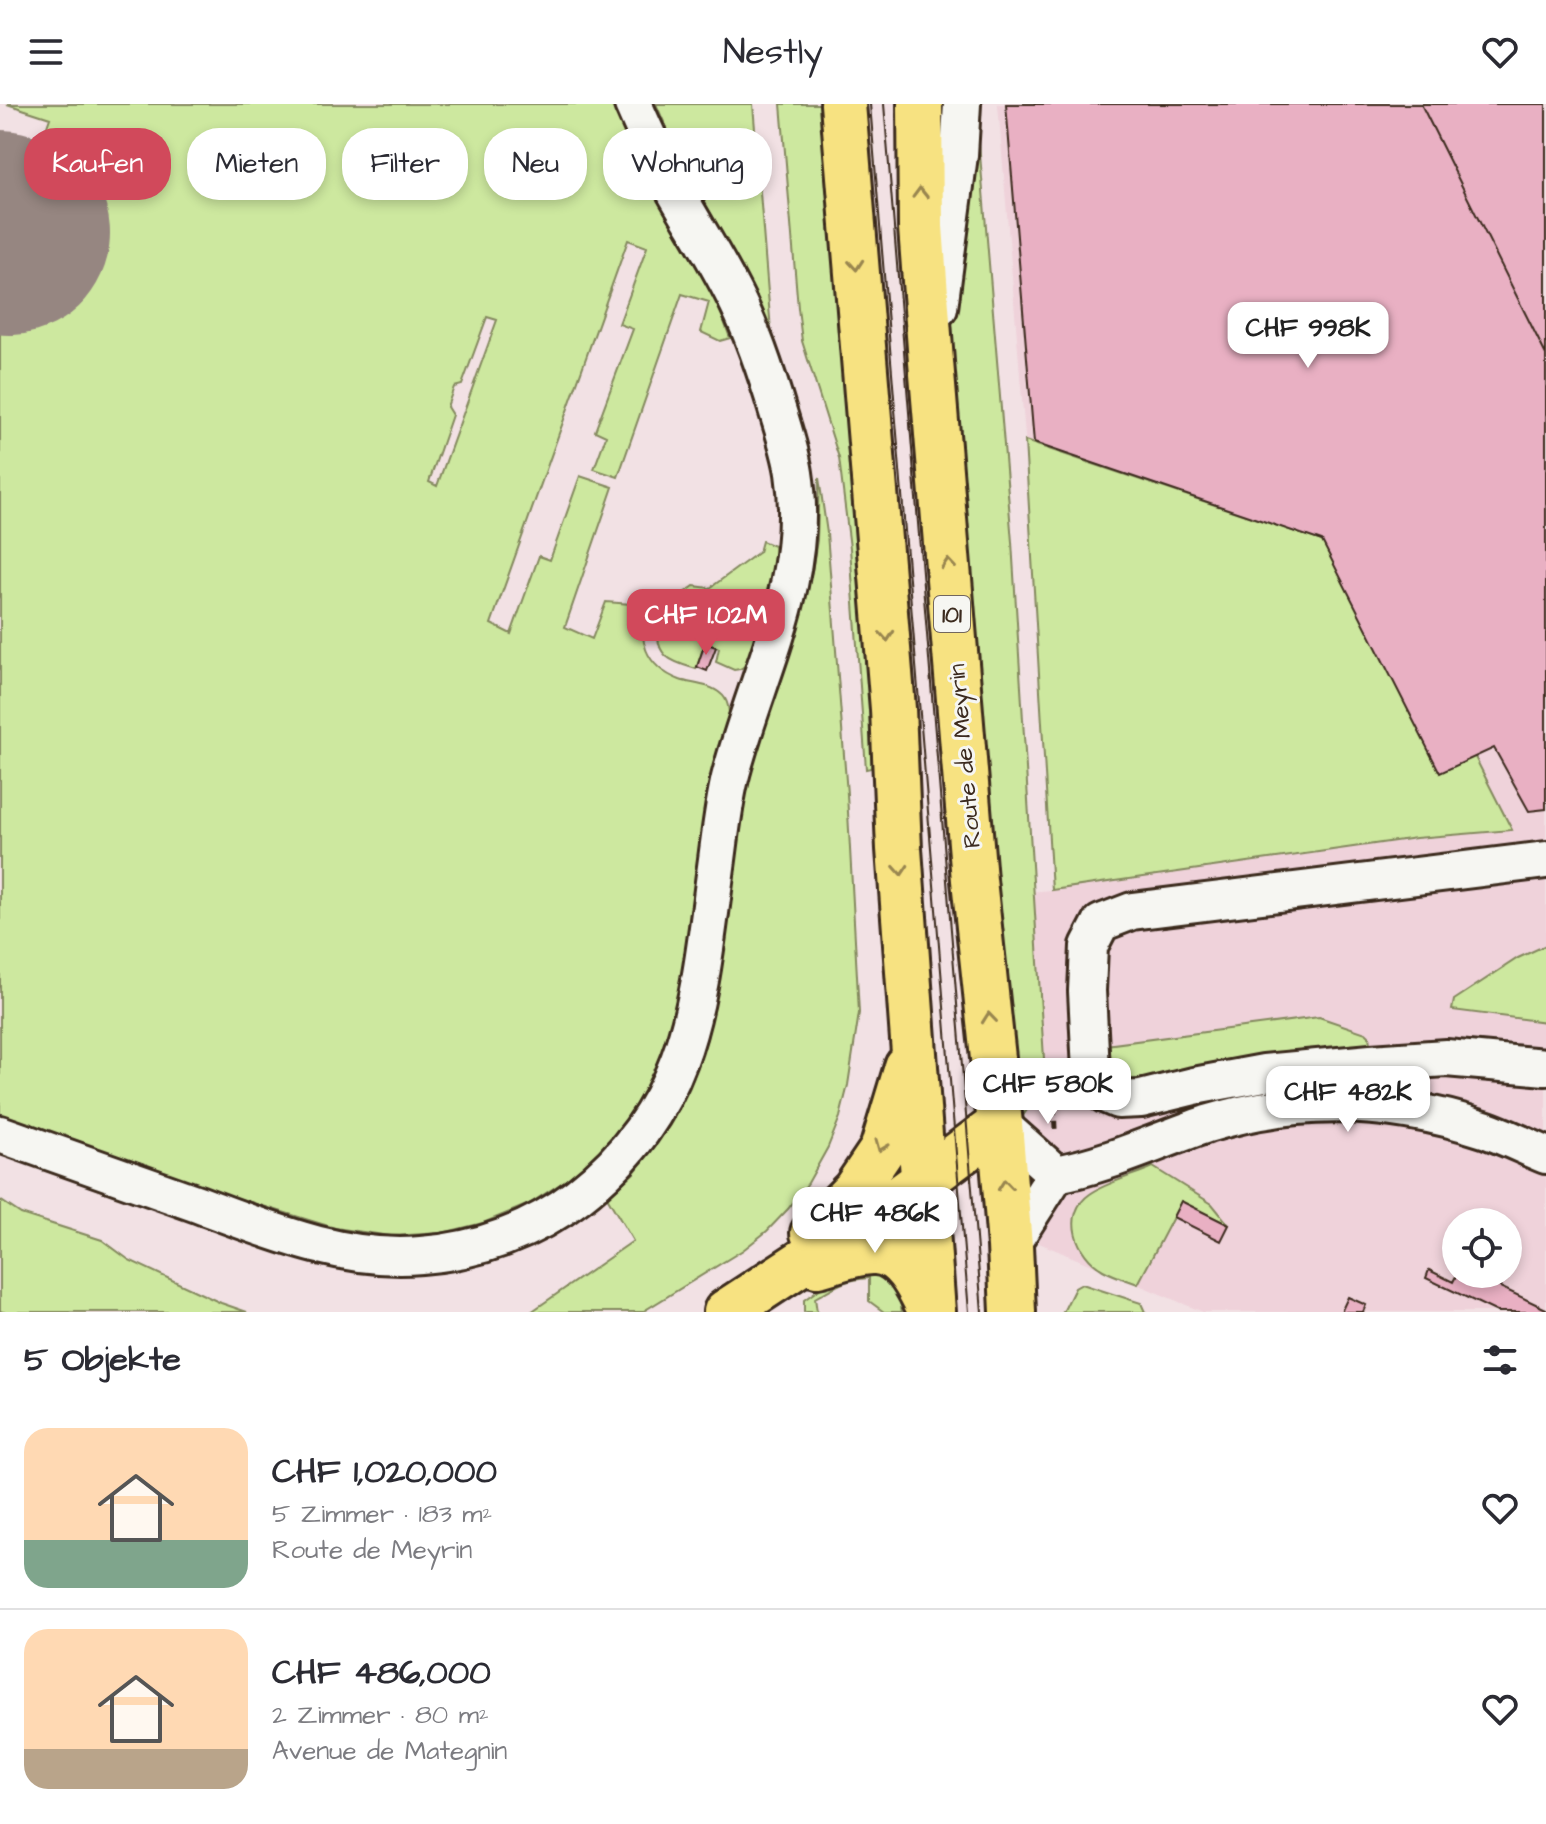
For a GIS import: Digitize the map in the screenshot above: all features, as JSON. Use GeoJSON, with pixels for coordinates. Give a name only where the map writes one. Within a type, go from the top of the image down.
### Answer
{"type":"FeatureCollection","features":[{"type":"Feature","properties":{"kind":"main road"},"geometry":{"type":"LineString","coordinates":[[843,104],[893,709],[899,849],[932,1312]]}},
{"type":"Feature","properties":{"kind":"main road","name":"Route de Meyrin"},"geometry":{"type":"LineString","coordinates":[[920,104],[921,227],[931,362],[974,880],[1000,1124],[1013,1312]]}},
{"type":"Feature","properties":{"kind":"main road"},"geometry":{"type":"LineString","coordinates":[[755,1294],[855,1190],[869,1171],[882,1150],[914,1046]]}},
{"type":"Feature","properties":{"kind":"main road"},"geometry":{"type":"LineString","coordinates":[[755,1294],[924,1181],[1000,1124]]}},
{"type":"Feature","properties":{"kind":"main road"},"geometry":{"type":"LineString","coordinates":[[755,1294],[872,1252],[883,1253],[906,1268],[932,1312]]}},
{"type":"Feature","properties":{"kind":"street"},"geometry":{"type":"LineString","coordinates":[[0,1134],[314,1243],[352,1252],[418,1256],[450,1252],[512,1235],[567,1205],[611,1168],[651,1119],[675,1074],[691,1026],[728,784],[790,583],[797,496],[784,431],[745,318],[719,266],[666,176],[633,104]]}},
{"type":"Feature","properties":{"kind":"street"},"geometry":{"type":"LineString","coordinates":[[931,362],[959,155],[962,104]]}},
{"type":"Feature","properties":{"kind":"street"},"geometry":{"type":"LineString","coordinates":[[1546,860],[1132,911],[1101,923],[1089,946],[1087,991],[1091,1071],[1104,1094],[1118,1100],[1141,1099],[1264,1073],[1386,1062],[1446,1058],[1546,1067]]}},
{"type":"Feature","properties":{"kind":"street"},"geometry":{"type":"LineString","coordinates":[[1010,1246],[1056,1174],[1087,1168],[1208,1124],[1254,1112],[1315,1104],[1402,1108],[1487,1130],[1546,1155]]}},
{"type":"Feature","properties":{"kind":"street"},"geometry":{"type":"LineString","coordinates":[[1000,1124],[1056,1174]]}},
{"type":"Feature","properties":{"kind":"shaded area"},"geometry":{"type":"Polygon","coordinates":[[[998,104],[1546,104],[1546,1312],[1203,1312],[1039,1243],[1004,894],[1052,890],[1458,833],[1027,461],[998,104]]]}},
{"type":"Feature","properties":{"kind":"green space"},"geometry":{"type":"Polygon","coordinates":[[[7,104],[619,104],[626,128],[603,128],[603,200],[661,200],[717,302],[730,338],[720,341],[701,332],[709,302],[682,294],[618,477],[594,469],[606,436],[595,431],[633,329],[619,324],[647,247],[628,240],[491,624],[511,634],[539,556],[550,560],[580,476],[613,487],[565,627],[592,639],[606,602],[631,604],[638,609],[648,597],[652,606],[646,618],[644,640],[651,659],[680,680],[712,688],[721,694],[727,703],[730,722],[677,1018],[660,1071],[612,1141],[577,1173],[529,1204],[483,1223],[442,1233],[391,1236],[335,1228],[240,1199],[0,1114],[0,260],[24,192],[24,200],[171,200],[171,128],[46,128],[50,118],[7,104]],[[487,317],[462,385],[454,387],[447,407],[452,415],[429,482],[437,486],[497,320],[487,317]]]}},
{"type":"Feature","properties":{"kind":"green space"},"geometry":{"type":"Polygon","coordinates":[[[656,104],[753,104],[755,128],[667,128],[656,104]]]}},
{"type":"Feature","properties":{"kind":"green space"},"geometry":{"type":"Polygon","coordinates":[[[781,104],[829,104],[878,702],[871,768],[866,769],[850,548],[839,458],[802,341],[781,104]]]}},
{"type":"Feature","properties":{"kind":"green space"},"geometry":{"type":"Polygon","coordinates":[[[973,104],[980,104],[981,114],[977,118],[1012,542],[1045,1075],[1044,1085],[1022,1117],[1018,1110],[1019,1087],[1012,1087],[949,337],[953,270],[973,104]]]}},
{"type":"Feature","properties":{"kind":"green space"},"geometry":{"type":"Polygon","coordinates":[[[704,200],[761,200],[771,331],[704,200]]]}},
{"type":"Feature","properties":{"kind":"green space"},"geometry":{"type":"Polygon","coordinates":[[[1025,441],[1322,541],[1475,757],[1512,830],[1416,838],[1052,890],[1025,441]]]}},
{"type":"Feature","properties":{"kind":"green space"},"geometry":{"type":"Polygon","coordinates":[[[819,478],[827,533],[847,794],[859,1013],[840,1117],[808,1183],[767,1231],[743,1250],[642,1312],[531,1312],[633,1241],[607,1197],[634,1173],[664,1132],[693,1079],[714,1005],[741,809],[763,721],[812,571],[817,540],[819,478]]]}},
{"type":"Feature","properties":{"kind":"green space"},"geometry":{"type":"Polygon","coordinates":[[[762,541],[774,546],[777,567],[748,664],[734,670],[716,662],[719,648],[705,643],[696,669],[666,656],[661,650],[658,636],[668,607],[694,586],[710,588],[759,552],[762,541]]]}},
{"type":"Feature","properties":{"kind":"green space"},"geometry":{"type":"Polygon","coordinates":[[[1546,945],[1546,1022],[1452,1010],[1454,1000],[1518,958],[1546,945]]]}},
{"type":"Feature","properties":{"kind":"green space"},"geometry":{"type":"Polygon","coordinates":[[[1319,1017],[1366,1033],[1370,1044],[1127,1080],[1112,1065],[1106,1051],[1106,1045],[1319,1017]]]}},
{"type":"Feature","properties":{"kind":"green space"},"geometry":{"type":"Polygon","coordinates":[[[1153,1167],[1212,1204],[1229,1225],[1181,1202],[1138,1284],[1107,1272],[1094,1263],[1079,1245],[1074,1223],[1081,1202],[1090,1194],[1153,1167]]]}},
{"type":"Feature","properties":{"kind":"green space"},"geometry":{"type":"Polygon","coordinates":[[[0,1200],[21,1214],[102,1240],[129,1260],[247,1312],[0,1311],[0,1200]]]}},
{"type":"Feature","properties":{"kind":"green space"},"geometry":{"type":"Polygon","coordinates":[[[870,1270],[893,1285],[902,1312],[884,1312],[869,1301],[869,1278],[835,1286],[815,1298],[817,1312],[804,1312],[804,1300],[828,1283],[870,1270]]]}},
{"type":"Feature","properties":{"kind":"green space"},"geometry":{"type":"Polygon","coordinates":[[[1082,1284],[1141,1303],[1145,1312],[1063,1312],[1075,1288],[1082,1284]]]}},
{"type":"Feature","properties":{"kind":"building"},"geometry":{"type":"Polygon","coordinates":[[[1006,104],[1421,104],[1546,355],[1546,809],[1529,811],[1494,748],[1440,773],[1322,541],[1034,443],[1006,104]]]}},
{"type":"Feature","properties":{"kind":"building"},"geometry":{"type":"Polygon","coordinates":[[[1421,104],[1546,104],[1546,355],[1421,104]]]}},
{"type":"Feature","properties":{"kind":"building"},"geometry":{"type":"Polygon","coordinates":[[[705,643],[716,647],[707,671],[697,667],[705,643]]]}},
{"type":"Feature","properties":{"kind":"building"},"geometry":{"type":"Polygon","coordinates":[[[1181,1201],[1229,1225],[1221,1241],[1173,1217],[1181,1201]]]}},
{"type":"Feature","properties":{"kind":"building"},"geometry":{"type":"Polygon","coordinates":[[[1429,1270],[1442,1276],[1442,1286],[1426,1278],[1429,1270]]]}},
{"type":"Feature","properties":{"kind":"building"},"geometry":{"type":"Polygon","coordinates":[[[1447,1288],[1502,1288],[1546,1309],[1546,1312],[1497,1312],[1447,1288]]]}},
{"type":"Feature","properties":{"kind":"building"},"geometry":{"type":"Polygon","coordinates":[[[1348,1297],[1366,1305],[1363,1312],[1341,1312],[1348,1297]]]}},
{"type":"Feature","properties":{"kind":"runway"},"geometry":{"type":"LineString","coordinates":[[0,231],[9,234]]}},
{"type":"Feature","properties":{"kind":"tram line"},"geometry":{"type":"LineString","coordinates":[[870,104],[969,1312]]}},
{"type":"Feature","properties":{"kind":"tram line"},"geometry":{"type":"LineString","coordinates":[[884,104],[982,1312]]}}]}
